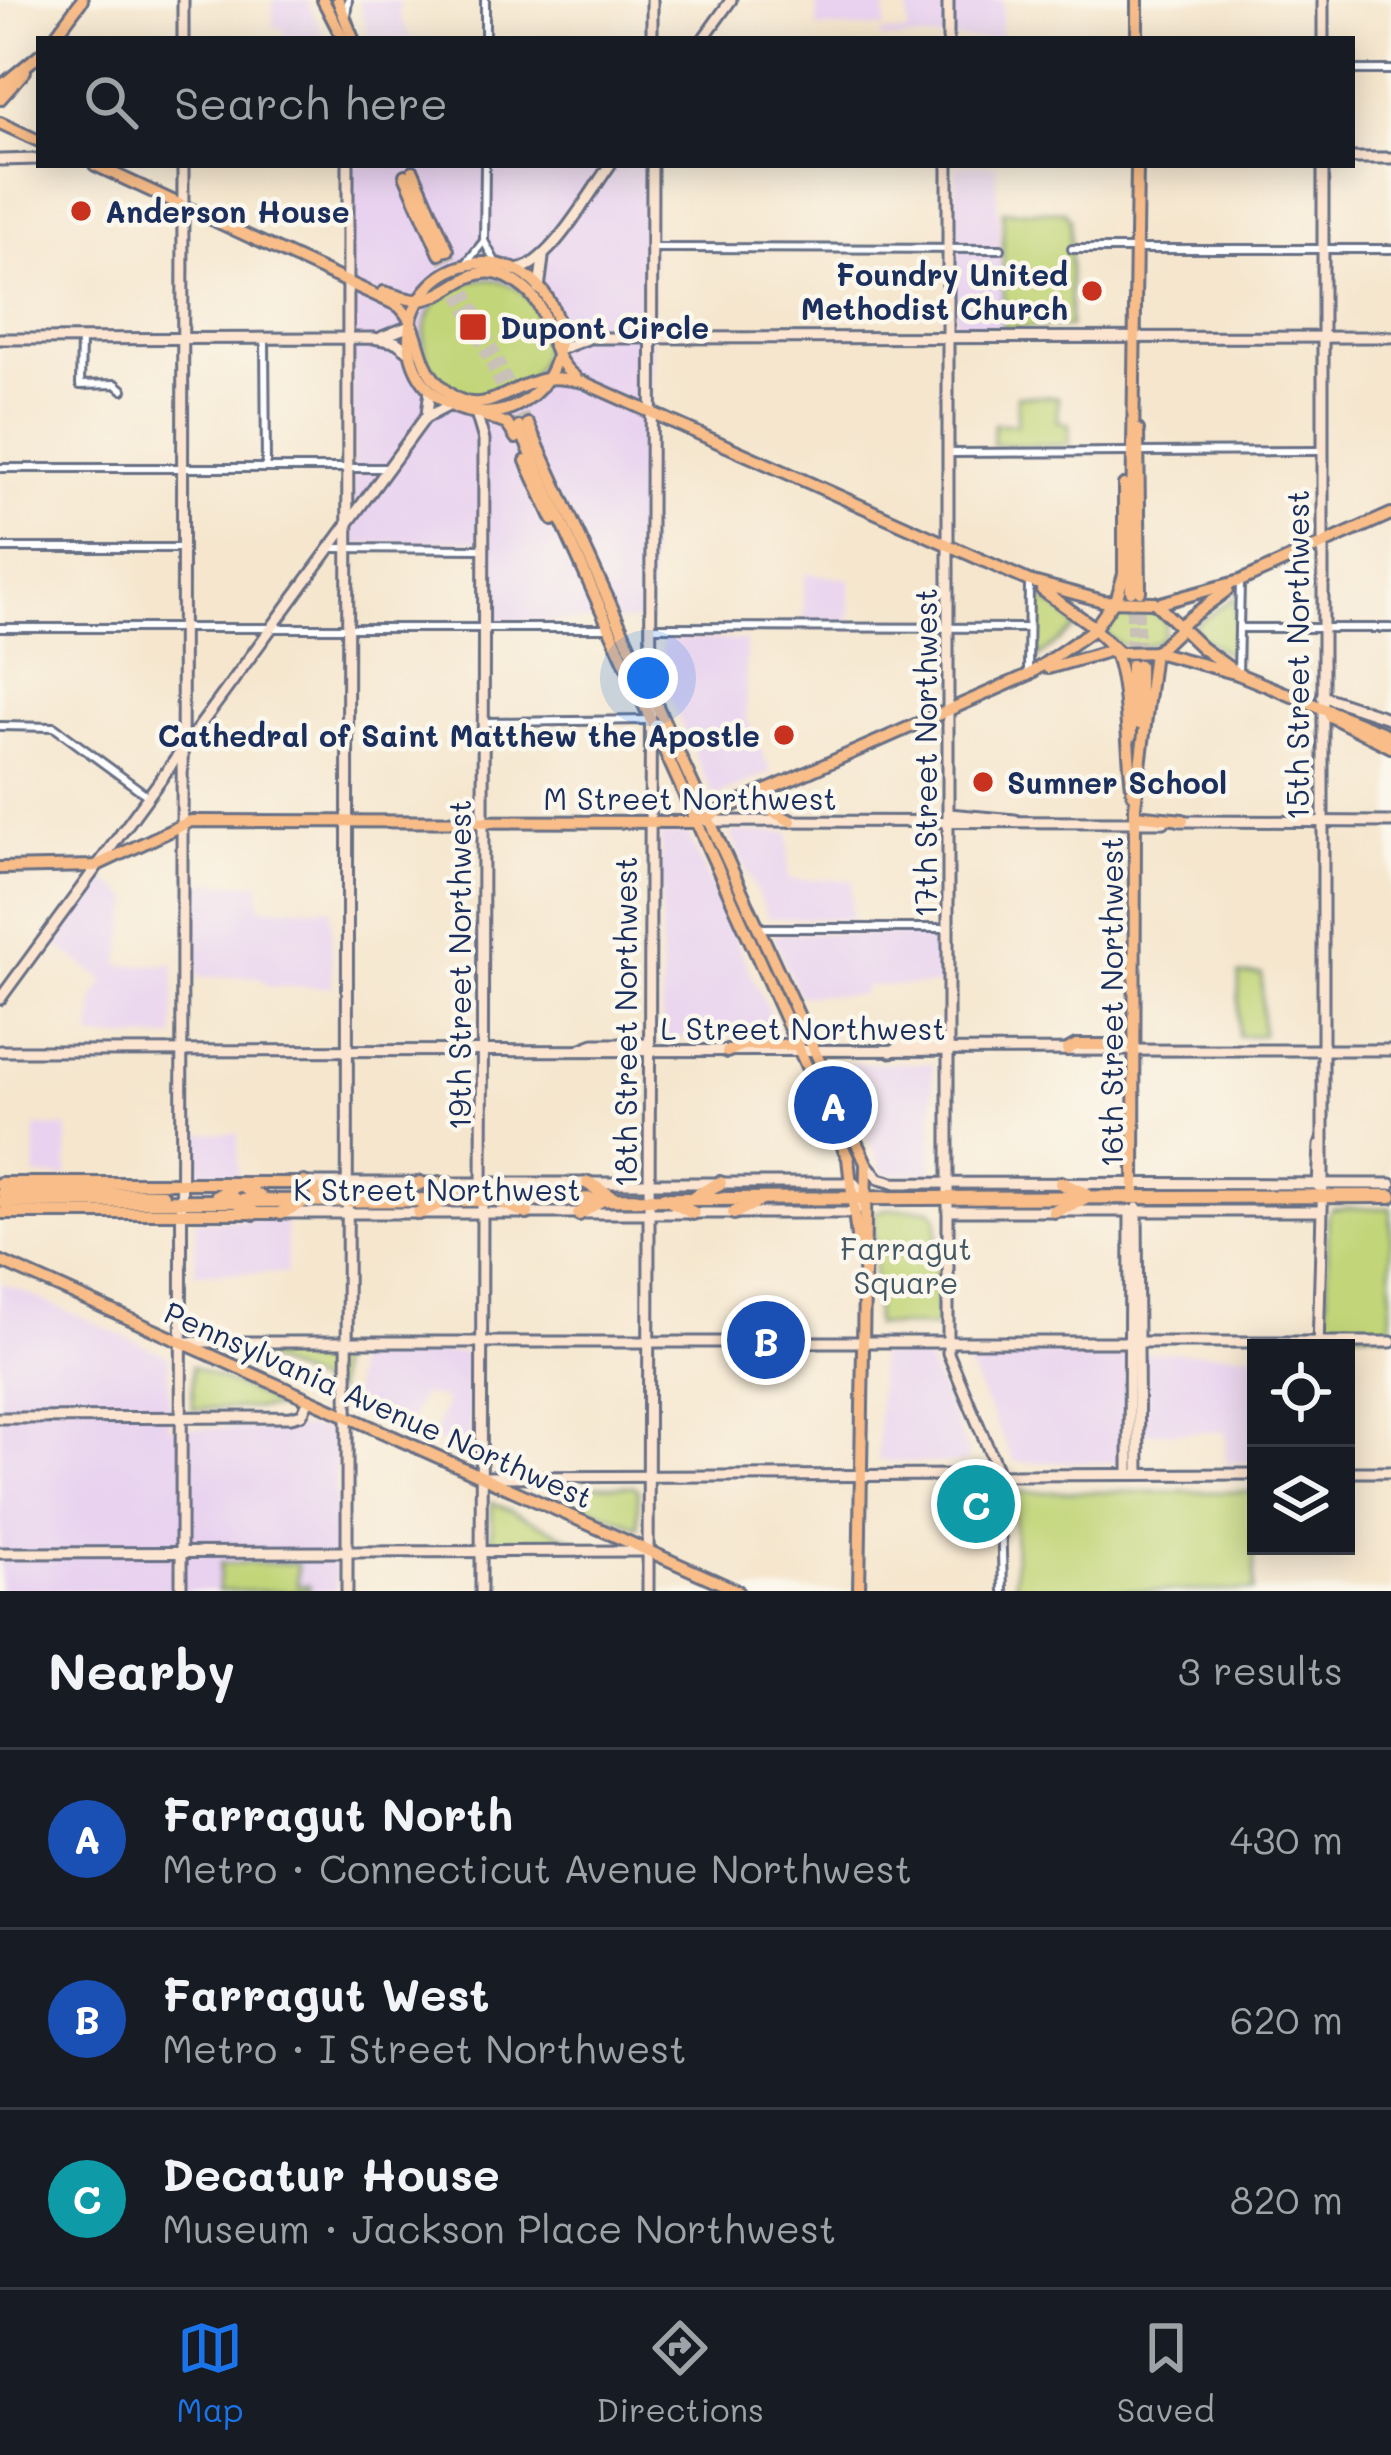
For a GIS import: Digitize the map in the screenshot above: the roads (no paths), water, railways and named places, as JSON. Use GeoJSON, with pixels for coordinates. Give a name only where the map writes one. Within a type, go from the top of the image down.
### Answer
{"type":"FeatureCollection","features":[{"type":"Feature","properties":{"kind":"highway"},"geometry":{"type":"LineString","coordinates":[[439,1183],[527,1214]]}},
{"type":"Feature","properties":{"kind":"highway"},"geometry":{"type":"LineString","coordinates":[[531,1198],[551,1183]]}},
{"type":"Feature","properties":{"kind":"highway"},"geometry":{"type":"LineString","coordinates":[[579,1214],[608,1197],[588,1183]]}},
{"type":"Feature","properties":{"kind":"highway"},"geometry":{"type":"LineString","coordinates":[[1061,1183],[1091,1197]]}},
{"type":"Feature","properties":{"kind":"highway"},"geometry":{"type":"LineString","coordinates":[[216,1197],[239,1184],[260,1197]]}},
{"type":"Feature","properties":{"kind":"highway"},"geometry":{"type":"LineString","coordinates":[[304,1184],[331,1198]]}},
{"type":"Feature","properties":{"kind":"highway"},"geometry":{"type":"LineString","coordinates":[[391,1198],[420,1184]]}},
{"type":"Feature","properties":{"kind":"highway"},"geometry":{"type":"LineString","coordinates":[[692,1198],[720,1184]]}},
{"type":"Feature","properties":{"kind":"highway","name":"K Street Northwest"},"geometry":{"type":"LineString","coordinates":[[1,1202],[182,1191],[216,1197],[331,1198],[350,1190],[391,1198],[608,1197],[648,1190],[664,1198],[1391,1196]]}},
{"type":"Feature","properties":{"kind":"highway"},"geometry":{"type":"LineString","coordinates":[[232,1197],[254,1214]]}},
{"type":"Feature","properties":{"kind":"highway"},"geometry":{"type":"LineString","coordinates":[[419,1213],[451,1197]]}},
{"type":"Feature","properties":{"kind":"highway"},"geometry":{"type":"LineString","coordinates":[[734,1213],[767,1197]]}},
{"type":"Feature","properties":{"kind":"highway"},"geometry":{"type":"LineString","coordinates":[[1054,1211],[1091,1197]]}},
{"type":"Feature","properties":{"kind":"highway"},"geometry":{"type":"LineString","coordinates":[[280,1214],[312,1198]]}},
{"type":"Feature","properties":{"kind":"highway"},"geometry":{"type":"LineString","coordinates":[[664,1198],[693,1213]]}},
{"type":"Feature","properties":{"kind":"main road"},"geometry":{"type":"LineString","coordinates":[[55,36],[82,0]]}},
{"type":"Feature","properties":{"kind":"main road"},"geometry":{"type":"LineString","coordinates":[[183,0],[183,36]]}},
{"type":"Feature","properties":{"kind":"main road"},"geometry":{"type":"LineString","coordinates":[[338,0],[355,36]]}},
{"type":"Feature","properties":{"kind":"main road"},"geometry":{"type":"LineString","coordinates":[[652,0],[652,36]]}},
{"type":"Feature","properties":{"kind":"main road"},"geometry":{"type":"LineString","coordinates":[[705,36],[731,0]]}},
{"type":"Feature","properties":{"kind":"main road"},"geometry":{"type":"LineString","coordinates":[[948,0],[948,36]]}},
{"type":"Feature","properties":{"kind":"main road"},"geometry":{"type":"LineString","coordinates":[[1137,0],[1137,36]]}},
{"type":"Feature","properties":{"kind":"main road"},"geometry":{"type":"LineString","coordinates":[[1323,0],[1323,36]]}},
{"type":"Feature","properties":{"kind":"main road"},"geometry":{"type":"LineString","coordinates":[[324,2],[338,36]]}},
{"type":"Feature","properties":{"kind":"main road"},"geometry":{"type":"LineString","coordinates":[[0,87],[35,59]]}},
{"type":"Feature","properties":{"kind":"main road"},"geometry":{"type":"LineString","coordinates":[[0,99],[35,59]]}},
{"type":"Feature","properties":{"kind":"main road"},"geometry":{"type":"LineString","coordinates":[[0,123],[36,140]]}},
{"type":"Feature","properties":{"kind":"main road"},"geometry":{"type":"LineString","coordinates":[[1355,158],[1391,158]]}},
{"type":"Feature","properties":{"kind":"main road"},"geometry":{"type":"LineString","coordinates":[[0,160],[36,159]]}},
{"type":"Feature","properties":{"kind":"main road"},"geometry":{"type":"LineString","coordinates":[[102,168],[368,287],[420,300],[465,277],[506,277],[540,306],[557,353],[583,382]]}},
{"type":"Feature","properties":{"kind":"main road"},"geometry":{"type":"LineString","coordinates":[[181,1591],[184,168]]}},
{"type":"Feature","properties":{"kind":"main road"},"geometry":{"type":"LineString","coordinates":[[347,1591],[348,168]]}},
{"type":"Feature","properties":{"kind":"main road"},"geometry":{"type":"LineString","coordinates":[[513,270],[527,269],[543,257],[608,168]]}},
{"type":"Feature","properties":{"kind":"main road","name":"18th Street Northwest"},"geometry":{"type":"LineString","coordinates":[[648,1591],[652,168]]}},
{"type":"Feature","properties":{"kind":"main road","name":"17th Street Northwest"},"geometry":{"type":"LineString","coordinates":[[948,168],[948,1342],[949,1361],[1000,1476]]}},
{"type":"Feature","properties":{"kind":"main road"},"geometry":{"type":"LineString","coordinates":[[1135,591],[1136,168]]}},
{"type":"Feature","properties":{"kind":"main road","name":"15th Street Northwest"},"geometry":{"type":"LineString","coordinates":[[1318,1339],[1323,168]]}},
{"type":"Feature","properties":{"kind":"main road"},"geometry":{"type":"LineString","coordinates":[[409,173],[444,252]]}},
{"type":"Feature","properties":{"kind":"main road"},"geometry":{"type":"LineString","coordinates":[[539,289],[543,257]]}},
{"type":"Feature","properties":{"kind":"main road"},"geometry":{"type":"LineString","coordinates":[[411,352],[411,322],[420,300],[440,278],[464,266],[497,265],[539,289],[557,324],[570,334],[594,338],[1391,337]]}},
{"type":"Feature","properties":{"kind":"main road"},"geometry":{"type":"LineString","coordinates":[[368,287],[411,322],[427,367],[458,397],[496,401],[547,379],[583,382],[1029,581],[1115,602],[1155,603],[1240,581],[1391,514]]}},
{"type":"Feature","properties":{"kind":"main road"},"geometry":{"type":"LineString","coordinates":[[373,338],[411,322]]}},
{"type":"Feature","properties":{"kind":"main road"},"geometry":{"type":"LineString","coordinates":[[479,414],[530,396],[547,379],[557,353],[557,324]]}},
{"type":"Feature","properties":{"kind":"main road"},"geometry":{"type":"LineString","coordinates":[[0,339],[373,338],[399,343],[411,352],[430,390],[450,405],[511,428],[798,1048],[857,1197],[861,1259],[859,1591]]}},
{"type":"Feature","properties":{"kind":"main road"},"geometry":{"type":"LineString","coordinates":[[557,353],[594,338]]}},
{"type":"Feature","properties":{"kind":"main road"},"geometry":{"type":"LineString","coordinates":[[425,418],[430,390]]}},
{"type":"Feature","properties":{"kind":"main road"},"geometry":{"type":"LineString","coordinates":[[530,396],[532,417],[595,562],[866,1163],[857,1197],[861,1259]]}},
{"type":"Feature","properties":{"kind":"main road"},"geometry":{"type":"LineString","coordinates":[[0,999],[425,418],[450,405]]}},
{"type":"Feature","properties":{"kind":"main road","name":"19th Street Northwest"},"geometry":{"type":"LineString","coordinates":[[479,414],[484,434],[481,1591]]}},
{"type":"Feature","properties":{"kind":"main road"},"geometry":{"type":"LineString","coordinates":[[575,558],[523,426],[595,562]]}},
{"type":"Feature","properties":{"kind":"main road"},"geometry":{"type":"LineString","coordinates":[[1028,675],[1094,628],[1115,602],[1124,578],[1124,481],[1136,452]]}},
{"type":"Feature","properties":{"kind":"main road"},"geometry":{"type":"LineString","coordinates":[[1136,452],[1147,481],[1147,578],[1155,603],[1238,674]]}},
{"type":"Feature","properties":{"kind":"main road"},"geometry":{"type":"LineString","coordinates":[[1029,581],[1094,628],[1113,650]]}},
{"type":"Feature","properties":{"kind":"main road"},"geometry":{"type":"LineString","coordinates":[[1155,652],[1240,581]]}},
{"type":"Feature","properties":{"kind":"main road"},"geometry":{"type":"LineString","coordinates":[[607,628],[650,628]]}},
{"type":"Feature","properties":{"kind":"main road"},"geometry":{"type":"LineString","coordinates":[[1028,675],[1113,650],[1155,652],[1322,703],[1391,718]]}},
{"type":"Feature","properties":{"kind":"main road","name":"16th Street Northwest"},"geometry":{"type":"LineString","coordinates":[[1113,650],[1122,674],[1135,782]]}},
{"type":"Feature","properties":{"kind":"main road","name":"16th Street Northwest"},"geometry":{"type":"LineString","coordinates":[[1135,782],[1146,746],[1147,683],[1155,652]]}},
{"type":"Feature","properties":{"kind":"main road","name":"16th Street Northwest"},"geometry":{"type":"LineString","coordinates":[[1134,1474],[1135,665]]}},
{"type":"Feature","properties":{"kind":"main road","name":"M Street Northwest"},"geometry":{"type":"LineString","coordinates":[[710,819],[1028,675]]}},
{"type":"Feature","properties":{"kind":"main road"},"geometry":{"type":"LineString","coordinates":[[1322,703],[1387,740]]}},
{"type":"Feature","properties":{"kind":"main road"},"geometry":{"type":"LineString","coordinates":[[760,795],[771,812],[790,821]]}},
{"type":"Feature","properties":{"kind":"main road"},"geometry":{"type":"LineString","coordinates":[[1135,814],[1184,820],[1373,816],[1390,822]]}},
{"type":"Feature","properties":{"kind":"main road","name":"M Street Northwest"},"geometry":{"type":"LineString","coordinates":[[0,868],[98,865],[182,824],[949,818],[1019,822],[1135,814]]}},
{"type":"Feature","properties":{"kind":"main road"},"geometry":{"type":"LineString","coordinates":[[727,1052],[742,1045],[814,1048]]}},
{"type":"Feature","properties":{"kind":"main road"},"geometry":{"type":"LineString","coordinates":[[1067,1050],[1076,1045],[1391,1051]]}},
{"type":"Feature","properties":{"kind":"main road","name":"L Street Northwest"},"geometry":{"type":"LineString","coordinates":[[0,1051],[576,1052],[649,1048],[727,1052]]}},
{"type":"Feature","properties":{"kind":"main road","name":"L Street Northwest"},"geometry":{"type":"LineString","coordinates":[[814,1048],[1067,1050]]}},
{"type":"Feature","properties":{"kind":"main road","name":"K Street Northwest"},"geometry":{"type":"LineString","coordinates":[[866,1163],[888,1183],[948,1197],[1054,1211],[1134,1200]]}},
{"type":"Feature","properties":{"kind":"main road","name":"K Street Northwest"},"geometry":{"type":"LineString","coordinates":[[182,1191],[239,1184],[350,1190],[439,1183],[481,1194],[551,1183],[648,1190],[720,1184],[857,1197]]}},
{"type":"Feature","properties":{"kind":"main road","name":"K Street Northwest"},"geometry":{"type":"LineString","coordinates":[[948,1197],[1061,1183],[1134,1200]]}},
{"type":"Feature","properties":{"kind":"main road","name":"K Street Northwest"},"geometry":{"type":"LineString","coordinates":[[1319,1194],[1391,1184]]}},
{"type":"Feature","properties":{"kind":"main road","name":"K Street Northwest"},"geometry":{"type":"LineString","coordinates":[[1,1202],[182,1213],[648,1214],[734,1213],[857,1197]]}},
{"type":"Feature","properties":{"kind":"main road","name":"Pennsylvania Avenue Northwest"},"geometry":{"type":"LineString","coordinates":[[0,1261],[738,1591]]}},
{"type":"Feature","properties":{"kind":"main road"},"geometry":{"type":"LineString","coordinates":[[182,1342],[1247,1344]]}},
{"type":"Feature","properties":{"kind":"main road"},"geometry":{"type":"LineString","coordinates":[[1355,1343],[1391,1342]]}},
{"type":"Feature","properties":{"kind":"main road"},"geometry":{"type":"LineString","coordinates":[[0,1418],[291,1418],[302,1414],[309,1400]]}},
{"type":"Feature","properties":{"kind":"main road"},"geometry":{"type":"LineString","coordinates":[[1355,1472],[1391,1472]]}},
{"type":"Feature","properties":{"kind":"main road"},"geometry":{"type":"LineString","coordinates":[[482,1477],[1247,1474]]}},
{"type":"Feature","properties":{"kind":"main road"},"geometry":{"type":"LineString","coordinates":[[0,1553],[647,1551]]}},
{"type":"Feature","properties":{"kind":"street"},"geometry":{"type":"LineString","coordinates":[[346,19],[348,0]]}},
{"type":"Feature","properties":{"kind":"street"},"geometry":{"type":"LineString","coordinates":[[484,36],[485,0]]}},
{"type":"Feature","properties":{"kind":"street"},"geometry":{"type":"LineString","coordinates":[[1355,70],[1391,70]]}},
{"type":"Feature","properties":{"kind":"street"},"geometry":{"type":"LineString","coordinates":[[484,168],[484,241],[497,265]]}},
{"type":"Feature","properties":{"kind":"street"},"geometry":{"type":"LineString","coordinates":[[464,266],[484,241]]}},
{"type":"Feature","properties":{"kind":"street"},"geometry":{"type":"LineString","coordinates":[[652,248],[1001,249]]}},
{"type":"Feature","properties":{"kind":"street"},"geometry":{"type":"LineString","coordinates":[[1072,249],[1391,248]]}},
{"type":"Feature","properties":{"kind":"street"},"geometry":{"type":"LineString","coordinates":[[266,338],[266,468]]}},
{"type":"Feature","properties":{"kind":"street"},"geometry":{"type":"LineString","coordinates":[[81,339],[80,385],[116,384],[123,390]]}},
{"type":"Feature","properties":{"kind":"street"},"geometry":{"type":"LineString","coordinates":[[951,453],[1322,452]]}},
{"type":"Feature","properties":{"kind":"street"},"geometry":{"type":"LineString","coordinates":[[0,469],[388,468]]}},
{"type":"Feature","properties":{"kind":"street"},"geometry":{"type":"LineString","coordinates":[[0,548],[183,548]]}},
{"type":"Feature","properties":{"kind":"street"},"geometry":{"type":"LineString","coordinates":[[330,548],[484,549]]}},
{"type":"Feature","properties":{"kind":"street"},"geometry":{"type":"LineString","coordinates":[[1028,675],[1029,581]]}},
{"type":"Feature","properties":{"kind":"street"},"geometry":{"type":"LineString","coordinates":[[1238,674],[1243,628],[1240,581]]}},
{"type":"Feature","properties":{"kind":"street"},"geometry":{"type":"LineString","coordinates":[[0,628],[607,628]]}},
{"type":"Feature","properties":{"kind":"street"},"geometry":{"type":"LineString","coordinates":[[650,628],[1028,628]]}},
{"type":"Feature","properties":{"kind":"street"},"geometry":{"type":"LineString","coordinates":[[1243,628],[1391,628]]}},
{"type":"Feature","properties":{"kind":"street"},"geometry":{"type":"LineString","coordinates":[[483,722],[649,720]]}},
{"type":"Feature","properties":{"kind":"street"},"geometry":{"type":"LineString","coordinates":[[0,726],[54,728],[148,796]]}},
{"type":"Feature","properties":{"kind":"street"},"geometry":{"type":"LineString","coordinates":[[744,929],[949,928]]}},
{"type":"Feature","properties":{"kind":"street"},"geometry":{"type":"LineString","coordinates":[[1000,1476],[1003,1591]]}},
{"type":"Feature","properties":{"kind":"tunnel"},"geometry":{"type":"LineString","coordinates":[[448,250],[528,424]]}},
{"type":"Feature","properties":{"kind":"tunnel"},"geometry":{"type":"LineString","coordinates":[[440,254],[519,427]]}},
{"type":"Feature","properties":{"kind":"tunnel"},"geometry":{"type":"LineString","coordinates":[[1131,594],[1131,660]]}},
{"type":"Feature","properties":{"kind":"tunnel"},"geometry":{"type":"LineString","coordinates":[[1139,596],[1139,665]]}},
{"type":"Feature","properties":{"kind":"place","name":"Anderson House"},"geometry":{"type":"Point","coordinates":[81,211]}},
{"type":"Feature","properties":{"kind":"place","name":"Foundry United Methodist Church"},"geometry":{"type":"Point","coordinates":[1092,291]}},
{"type":"Feature","properties":{"kind":"place","name":"Dupont Circle"},"geometry":{"type":"Point","coordinates":[473,327]}},
{"type":"Feature","properties":{"kind":"place","name":"Cathedral of Saint Matthew the Apostle"},"geometry":{"type":"Point","coordinates":[784,735]}},
{"type":"Feature","properties":{"kind":"place","name":"Sumner School"},"geometry":{"type":"Point","coordinates":[983,782]}},
{"type":"Feature","properties":{"kind":"place","name":"Farragut North"},"geometry":{"type":"Point","coordinates":[833,1105]}},
{"type":"Feature","properties":{"kind":"place","name":"Farragut West"},"geometry":{"type":"Point","coordinates":[766,1340]}},
{"type":"Feature","properties":{"kind":"place","name":"Decatur House"},"geometry":{"type":"Point","coordinates":[976,1504]}},
{"type":"Feature","properties":{"kind":"park label","name":"Farragut Square"},"geometry":{"type":"Point","coordinates":[906,1265]}}]}
